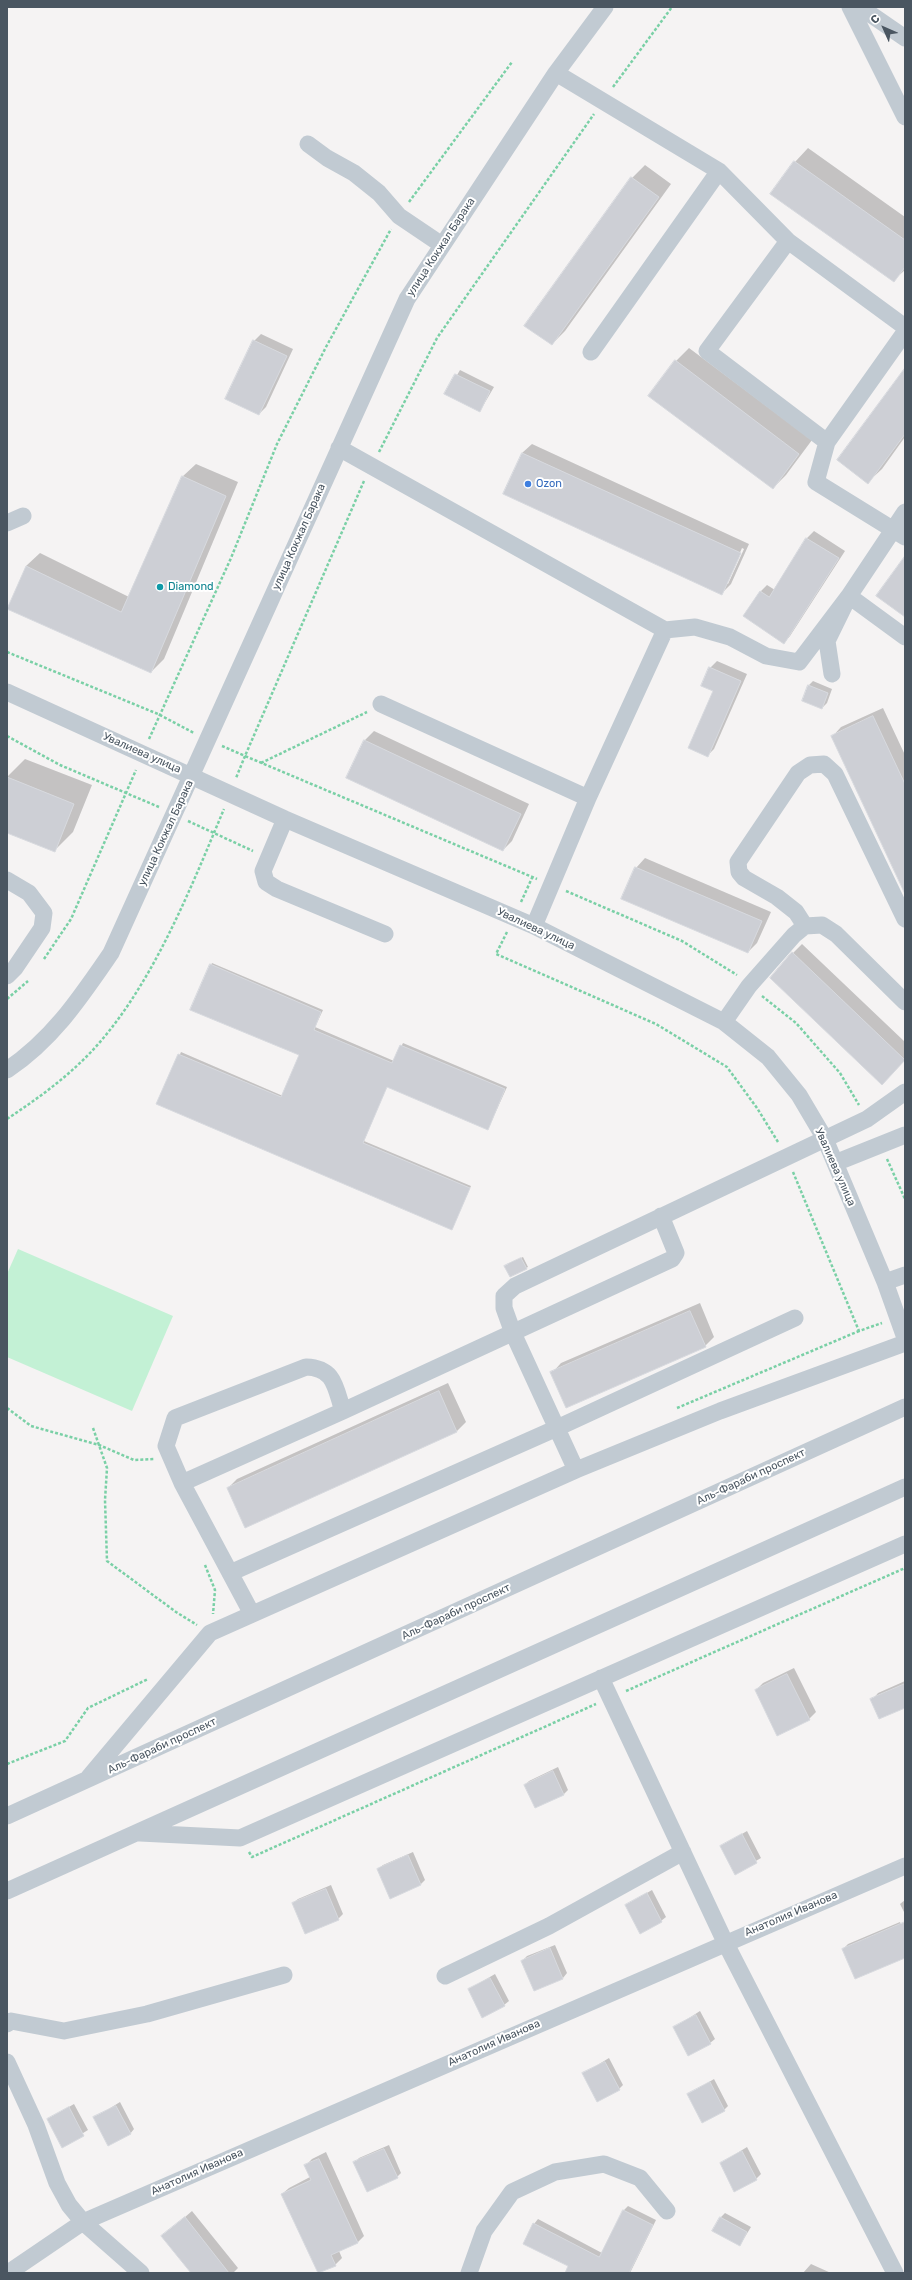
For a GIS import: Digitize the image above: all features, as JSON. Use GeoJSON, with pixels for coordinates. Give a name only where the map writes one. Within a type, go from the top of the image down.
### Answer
{"type":"FeatureCollection","features":[{"type":"Feature","properties":{"kind":"street","name":"улица Кокжал Барака"},"geometry":{"type":"LineString","coordinates":[[7,1070],[25,1058],[70,1013],[111,953],[407,299],[556,73],[605,7]]}},
{"type":"Feature","properties":{"kind":"street"},"geometry":{"type":"LineString","coordinates":[[850,7],[905,117]]}},
{"type":"Feature","properties":{"kind":"street"},"geometry":{"type":"LineString","coordinates":[[860,7],[905,38]]}},
{"type":"Feature","properties":{"kind":"street"},"geometry":{"type":"LineString","coordinates":[[556,73],[719,171],[788,241],[905,327]]}},
{"type":"Feature","properties":{"kind":"street"},"geometry":{"type":"LineString","coordinates":[[308,144],[327,158],[354,173],[379,193],[399,216],[442,245]]}},
{"type":"Feature","properties":{"kind":"street"},"geometry":{"type":"LineString","coordinates":[[591,352],[719,171]]}},
{"type":"Feature","properties":{"kind":"street"},"geometry":{"type":"LineString","coordinates":[[788,241],[707,351],[827,442]]}},
{"type":"Feature","properties":{"kind":"street"},"geometry":{"type":"LineString","coordinates":[[900,533],[816,482],[827,442],[905,332]]}},
{"type":"Feature","properties":{"kind":"street"},"geometry":{"type":"LineString","coordinates":[[340,448],[664,630],[695,627],[730,637],[766,656],[799,662],[849,596],[900,533],[905,512]]}},
{"type":"Feature","properties":{"kind":"street"},"geometry":{"type":"LineString","coordinates":[[7,523],[23,516]]}},
{"type":"Feature","properties":{"kind":"street"},"geometry":{"type":"LineString","coordinates":[[849,596],[905,637]]}},
{"type":"Feature","properties":{"kind":"street"},"geometry":{"type":"LineString","coordinates":[[832,674],[827,641],[849,596]]}},
{"type":"Feature","properties":{"kind":"street"},"geometry":{"type":"LineString","coordinates":[[534,926],[550,884],[664,630]]}},
{"type":"Feature","properties":{"kind":"street","name":"Увалиева улица"},"geometry":{"type":"LineString","coordinates":[[7,692],[143,755],[192,775],[285,819],[534,926],[724,1022],[768,1057],[799,1095],[824,1139],[835,1163],[886,1282],[905,1338]]}},
{"type":"Feature","properties":{"kind":"street"},"geometry":{"type":"LineString","coordinates":[[381,704],[588,798]]}},
{"type":"Feature","properties":{"kind":"street"},"geometry":{"type":"LineString","coordinates":[[805,926],[796,912],[777,897],[744,878],[739,872],[738,862],[798,773],[810,766],[824,764],[835,774],[905,919]]}},
{"type":"Feature","properties":{"kind":"street"},"geometry":{"type":"LineString","coordinates":[[285,819],[263,871],[266,882],[277,889],[385,934]]}},
{"type":"Feature","properties":{"kind":"street"},"geometry":{"type":"LineString","coordinates":[[7,880],[29,893],[44,913],[42,928],[15,968],[7,976]]}},
{"type":"Feature","properties":{"kind":"street"},"geometry":{"type":"LineString","coordinates":[[724,1022],[749,986],[794,935],[805,926],[822,925],[836,934],[905,1002]]}},
{"type":"Feature","properties":{"kind":"street"},"geometry":{"type":"LineString","coordinates":[[576,1470],[514,1333],[504,1308],[504,1296],[515,1286],[867,1119],[905,1092]]}},
{"type":"Feature","properties":{"kind":"street"},"geometry":{"type":"LineString","coordinates":[[835,1163],[905,1135]]}},
{"type":"Feature","properties":{"kind":"street"},"geometry":{"type":"LineString","coordinates":[[182,1482],[344,1411],[672,1260],[676,1253],[674,1245],[661,1216]]}},
{"type":"Feature","properties":{"kind":"street"},"geometry":{"type":"LineString","coordinates":[[886,1282],[905,1275]]}},
{"type":"Feature","properties":{"kind":"street"},"geometry":{"type":"LineString","coordinates":[[230,1573],[557,1428],[795,1318]]}},
{"type":"Feature","properties":{"kind":"street"},"geometry":{"type":"LineString","coordinates":[[85,1781],[210,1633],[576,1470],[720,1411],[905,1343]]}},
{"type":"Feature","properties":{"kind":"street"},"geometry":{"type":"LineString","coordinates":[[252,1614],[182,1482],[166,1446],[175,1418],[306,1367],[320,1368],[331,1377],[344,1411]]}},
{"type":"Feature","properties":{"kind":"street","name":"Аль-Фараби проспект"},"geometry":{"type":"LineString","coordinates":[[7,1816],[905,1407]]}},
{"type":"Feature","properties":{"kind":"street"},"geometry":{"type":"LineString","coordinates":[[7,1891],[905,1488]]}},
{"type":"Feature","properties":{"kind":"street"},"geometry":{"type":"LineString","coordinates":[[136,1833],[240,1838],[905,1544]]}},
{"type":"Feature","properties":{"kind":"street"},"geometry":{"type":"LineString","coordinates":[[601,1678],[725,1942],[895,2273]]}},
{"type":"Feature","properties":{"kind":"street"},"geometry":{"type":"LineString","coordinates":[[444,1976],[549,1926],[683,1852]]}},
{"type":"Feature","properties":{"kind":"street","name":"Анатолия Иванова"},"geometry":{"type":"LineString","coordinates":[[8,2273],[84,2222],[725,1942],[905,1866]]}},
{"type":"Feature","properties":{"kind":"street"},"geometry":{"type":"LineString","coordinates":[[7,2024],[11,2021],[64,2031],[147,2014],[284,1975]]}},
{"type":"Feature","properties":{"kind":"street"},"geometry":{"type":"LineString","coordinates":[[7,2062],[36,2125],[57,2183],[69,2205],[84,2222],[141,2273]]}},
{"type":"Feature","properties":{"kind":"street"},"geometry":{"type":"LineString","coordinates":[[468,2273],[484,2231],[512,2192],[555,2172],[604,2164],[640,2178],[667,2211]]}},
{"type":"Feature","properties":{"kind":"street"},"geometry":{"type":"LineString","coordinates":[[904,2273],[905,2269]]}},
{"type":"Feature","properties":{"kind":"path"},"geometry":{"type":"LineString","coordinates":[[672,7],[603,101],[437,338],[371,466],[245,756],[682,941],[740,976],[749,986],[796,1023],[836,1068],[867,1119]]}},
{"type":"Feature","properties":{"kind":"path"},"geometry":{"type":"LineString","coordinates":[[42,961],[71,919],[125,793],[143,755],[158,714],[231,558],[277,444],[330,340],[399,216],[512,62]]}},
{"type":"Feature","properties":{"kind":"path"},"geometry":{"type":"LineString","coordinates":[[261,763],[318,737],[381,704]]}},
{"type":"Feature","properties":{"kind":"path"},"geometry":{"type":"LineString","coordinates":[[7,736],[60,765],[174,814],[269,858]]}},
{"type":"Feature","properties":{"kind":"path"},"geometry":{"type":"LineString","coordinates":[[532,877],[515,918],[496,954],[656,1024],[727,1067],[757,1108],[786,1157],[859,1331],[897,1318]]}},
{"type":"Feature","properties":{"kind":"path"},"geometry":{"type":"LineString","coordinates":[[7,999],[25,985],[29,979]]}},
{"type":"Feature","properties":{"kind":"path"},"geometry":{"type":"LineString","coordinates":[[881,1144],[905,1199]]}},
{"type":"Feature","properties":{"kind":"path"},"geometry":{"type":"LineString","coordinates":[[7,1408],[31,1426],[99,1445],[134,1460],[171,1458]]}},
{"type":"Feature","properties":{"kind":"path"},"geometry":{"type":"LineString","coordinates":[[93,1428],[107,1468],[105,1500],[107,1561],[176,1612],[210,1633],[216,1590],[204,1562]]}},
{"type":"Feature","properties":{"kind":"path"},"geometry":{"type":"LineString","coordinates":[[240,1838],[252,1857],[905,1568]]}},
{"type":"Feature","properties":{"kind":"path"},"geometry":{"type":"LineString","coordinates":[[7,1764],[65,1741],[88,1708],[151,1678]]}},
{"type":"Feature","properties":{"kind":"green space"},"geometry":{"type":"Polygon","coordinates":[[[18,1249],[173,1316],[132,1411],[7,1357],[7,1274],[18,1249]]]}},
{"type":"Feature","properties":{"kind":"building"},"geometry":{"type":"Polygon","coordinates":[[[794,161],[905,240],[905,267],[894,282],[770,194],[794,161]]]}},
{"type":"Feature","properties":{"kind":"building"},"geometry":{"type":"Polygon","coordinates":[[[631,177],[659,197],[552,345],[524,326],[631,177]]]}},
{"type":"Feature","properties":{"kind":"building"},"geometry":{"type":"Polygon","coordinates":[[[253,340],[287,356],[259,415],[225,399],[253,340]]]}},
{"type":"Feature","properties":{"kind":"building"},"geometry":{"type":"Polygon","coordinates":[[[675,360],[799,454],[773,489],[648,396],[675,360]]]}},
{"type":"Feature","properties":{"kind":"building"},"geometry":{"type":"Polygon","coordinates":[[[905,368],[905,434],[868,484],[837,460],[905,368]]]}},
{"type":"Feature","properties":{"kind":"building"},"geometry":{"type":"Polygon","coordinates":[[[455,374],[490,391],[480,412],[444,394],[455,374]]]}},
{"type":"Feature","properties":{"kind":"building"},"geometry":{"type":"Polygon","coordinates":[[[522,453],[741,553],[722,595],[503,494],[522,453]]]}},
{"type":"Feature","properties":{"kind":"building","name":"Diamond"},"geometry":{"type":"Polygon","coordinates":[[[182,476],[226,496],[151,673],[7,609],[26,566],[121,612],[182,476]]]}},
{"type":"Feature","properties":{"kind":"building"},"geometry":{"type":"Polygon","coordinates":[[[806,538],[839,558],[784,644],[743,616],[760,591],[769,597],[806,538]]]}},
{"type":"Feature","properties":{"kind":"building"},"geometry":{"type":"Polygon","coordinates":[[[905,556],[905,617],[876,596],[905,556]]]}},
{"type":"Feature","properties":{"kind":"building"},"geometry":{"type":"Polygon","coordinates":[[[709,667],[741,681],[708,757],[688,748],[713,691],[701,686],[709,667]]]}},
{"type":"Feature","properties":{"kind":"building"},"geometry":{"type":"Polygon","coordinates":[[[808,685],[828,693],[822,709],[802,701],[808,685]]]}},
{"type":"Feature","properties":{"kind":"building"},"geometry":{"type":"Polygon","coordinates":[[[873,716],[905,784],[905,894],[831,736],[873,716]]]}},
{"type":"Feature","properties":{"kind":"building"},"geometry":{"type":"Polygon","coordinates":[[[364,740],[521,814],[503,851],[346,778],[364,740]]]}},
{"type":"Feature","properties":{"kind":"building"},"geometry":{"type":"Polygon","coordinates":[[[7,777],[74,804],[55,852],[7,833],[7,777]]]}},
{"type":"Feature","properties":{"kind":"building"},"geometry":{"type":"Polygon","coordinates":[[[635,867],[762,921],[748,953],[621,899],[635,867]]]}},
{"type":"Feature","properties":{"kind":"building"},"geometry":{"type":"Polygon","coordinates":[[[792,952],[905,1060],[882,1085],[770,978],[792,952]]]}},
{"type":"Feature","properties":{"kind":"building"},"geometry":{"type":"Polygon","coordinates":[[[210,964],[321,1012],[314,1030],[392,1063],[400,1045],[505,1089],[488,1130],[387,1087],[363,1143],[470,1188],[452,1230],[156,1104],[178,1054],[281,1097],[299,1055],[190,1010],[210,964]]]}},
{"type":"Feature","properties":{"kind":"building"},"geometry":{"type":"Polygon","coordinates":[[[521,1258],[527,1269],[510,1277],[504,1266],[521,1258]]]}},
{"type":"Feature","properties":{"kind":"building"},"geometry":{"type":"Polygon","coordinates":[[[690,1311],[706,1347],[566,1408],[550,1372],[690,1311]]]}},
{"type":"Feature","properties":{"kind":"building"},"geometry":{"type":"Polygon","coordinates":[[[439,1391],[457,1432],[245,1528],[227,1488],[439,1391]]]}},
{"type":"Feature","properties":{"kind":"building"},"geometry":{"type":"Polygon","coordinates":[[[787,1674],[810,1720],[777,1736],[755,1690],[787,1674]]]}},
{"type":"Feature","properties":{"kind":"building"},"geometry":{"type":"Polygon","coordinates":[[[905,1684],[905,1708],[879,1719],[870,1699],[905,1684]]]}},
{"type":"Feature","properties":{"kind":"building"},"geometry":{"type":"Polygon","coordinates":[[[553,1771],[564,1795],[535,1808],[524,1785],[553,1771]]]}},
{"type":"Feature","properties":{"kind":"building"},"geometry":{"type":"Polygon","coordinates":[[[742,1834],[757,1863],[735,1875],[720,1846],[742,1834]]]}},
{"type":"Feature","properties":{"kind":"building"},"geometry":{"type":"Polygon","coordinates":[[[408,1855],[421,1885],[390,1899],[377,1869],[408,1855]]]}},
{"type":"Feature","properties":{"kind":"building"},"geometry":{"type":"Polygon","coordinates":[[[326,1889],[339,1920],[305,1934],[292,1903],[326,1889]]]}},
{"type":"Feature","properties":{"kind":"building"},"geometry":{"type":"Polygon","coordinates":[[[647,1893],[662,1922],[640,1934],[625,1905],[647,1893]]]}},
{"type":"Feature","properties":{"kind":"building"},"geometry":{"type":"Polygon","coordinates":[[[905,1922],[905,1958],[855,1979],[842,1949],[905,1922]]]}},
{"type":"Feature","properties":{"kind":"building"},"geometry":{"type":"Polygon","coordinates":[[[550,1948],[563,1979],[534,1991],[521,1961],[550,1948]]]}},
{"type":"Feature","properties":{"kind":"building"},"geometry":{"type":"Polygon","coordinates":[[[490,1978],[505,2006],[482,2018],[468,1989],[490,1978]]]}},
{"type":"Feature","properties":{"kind":"building"},"geometry":{"type":"Polygon","coordinates":[[[696,2015],[711,2044],[688,2056],[673,2027],[696,2015]]]}},
{"type":"Feature","properties":{"kind":"building"},"geometry":{"type":"Polygon","coordinates":[[[605,2062],[620,2090],[597,2102],[582,2073],[605,2062]]]}},
{"type":"Feature","properties":{"kind":"building"},"geometry":{"type":"Polygon","coordinates":[[[710,2082],[725,2111],[702,2123],[687,2094],[710,2082]]]}},
{"type":"Feature","properties":{"kind":"building"},"geometry":{"type":"Polygon","coordinates":[[[116,2106],[131,2134],[108,2146],[93,2117],[116,2106]]]}},
{"type":"Feature","properties":{"kind":"building"},"geometry":{"type":"Polygon","coordinates":[[[69,2107],[84,2136],[62,2148],[47,2119],[69,2107]]]}},
{"type":"Feature","properties":{"kind":"building"},"geometry":{"type":"Polygon","coordinates":[[[384,2149],[398,2178],[367,2192],[353,2162],[384,2149]]]}},
{"type":"Feature","properties":{"kind":"building"},"geometry":{"type":"Polygon","coordinates":[[[742,2151],[757,2180],[734,2192],[720,2163],[742,2151]]]}},
{"type":"Feature","properties":{"kind":"building"},"geometry":{"type":"Polygon","coordinates":[[[319,2159],[358,2243],[331,2255],[336,2266],[318,2273],[281,2194],[311,2180],[304,2165],[319,2159]]]}},
{"type":"Feature","properties":{"kind":"building"},"geometry":{"type":"Polygon","coordinates":[[[623,2210],[653,2225],[629,2273],[565,2273],[568,2266],[523,2244],[533,2223],[599,2257],[623,2210]]]}},
{"type":"Feature","properties":{"kind":"building"},"geometry":{"type":"Polygon","coordinates":[[[185,2217],[229,2273],[191,2273],[161,2236],[185,2217]]]}},
{"type":"Feature","properties":{"kind":"building"},"geometry":{"type":"Polygon","coordinates":[[[720,2217],[747,2232],[740,2246],[712,2231],[720,2217]]]}},
{"type":"Feature","properties":{"kind":"place","name":"Ozon"},"geometry":{"type":"Point","coordinates":[528,484]}},
{"type":"Feature","properties":{"kind":"place","name":"Diamond"},"geometry":{"type":"Point","coordinates":[160,587]}}]}
